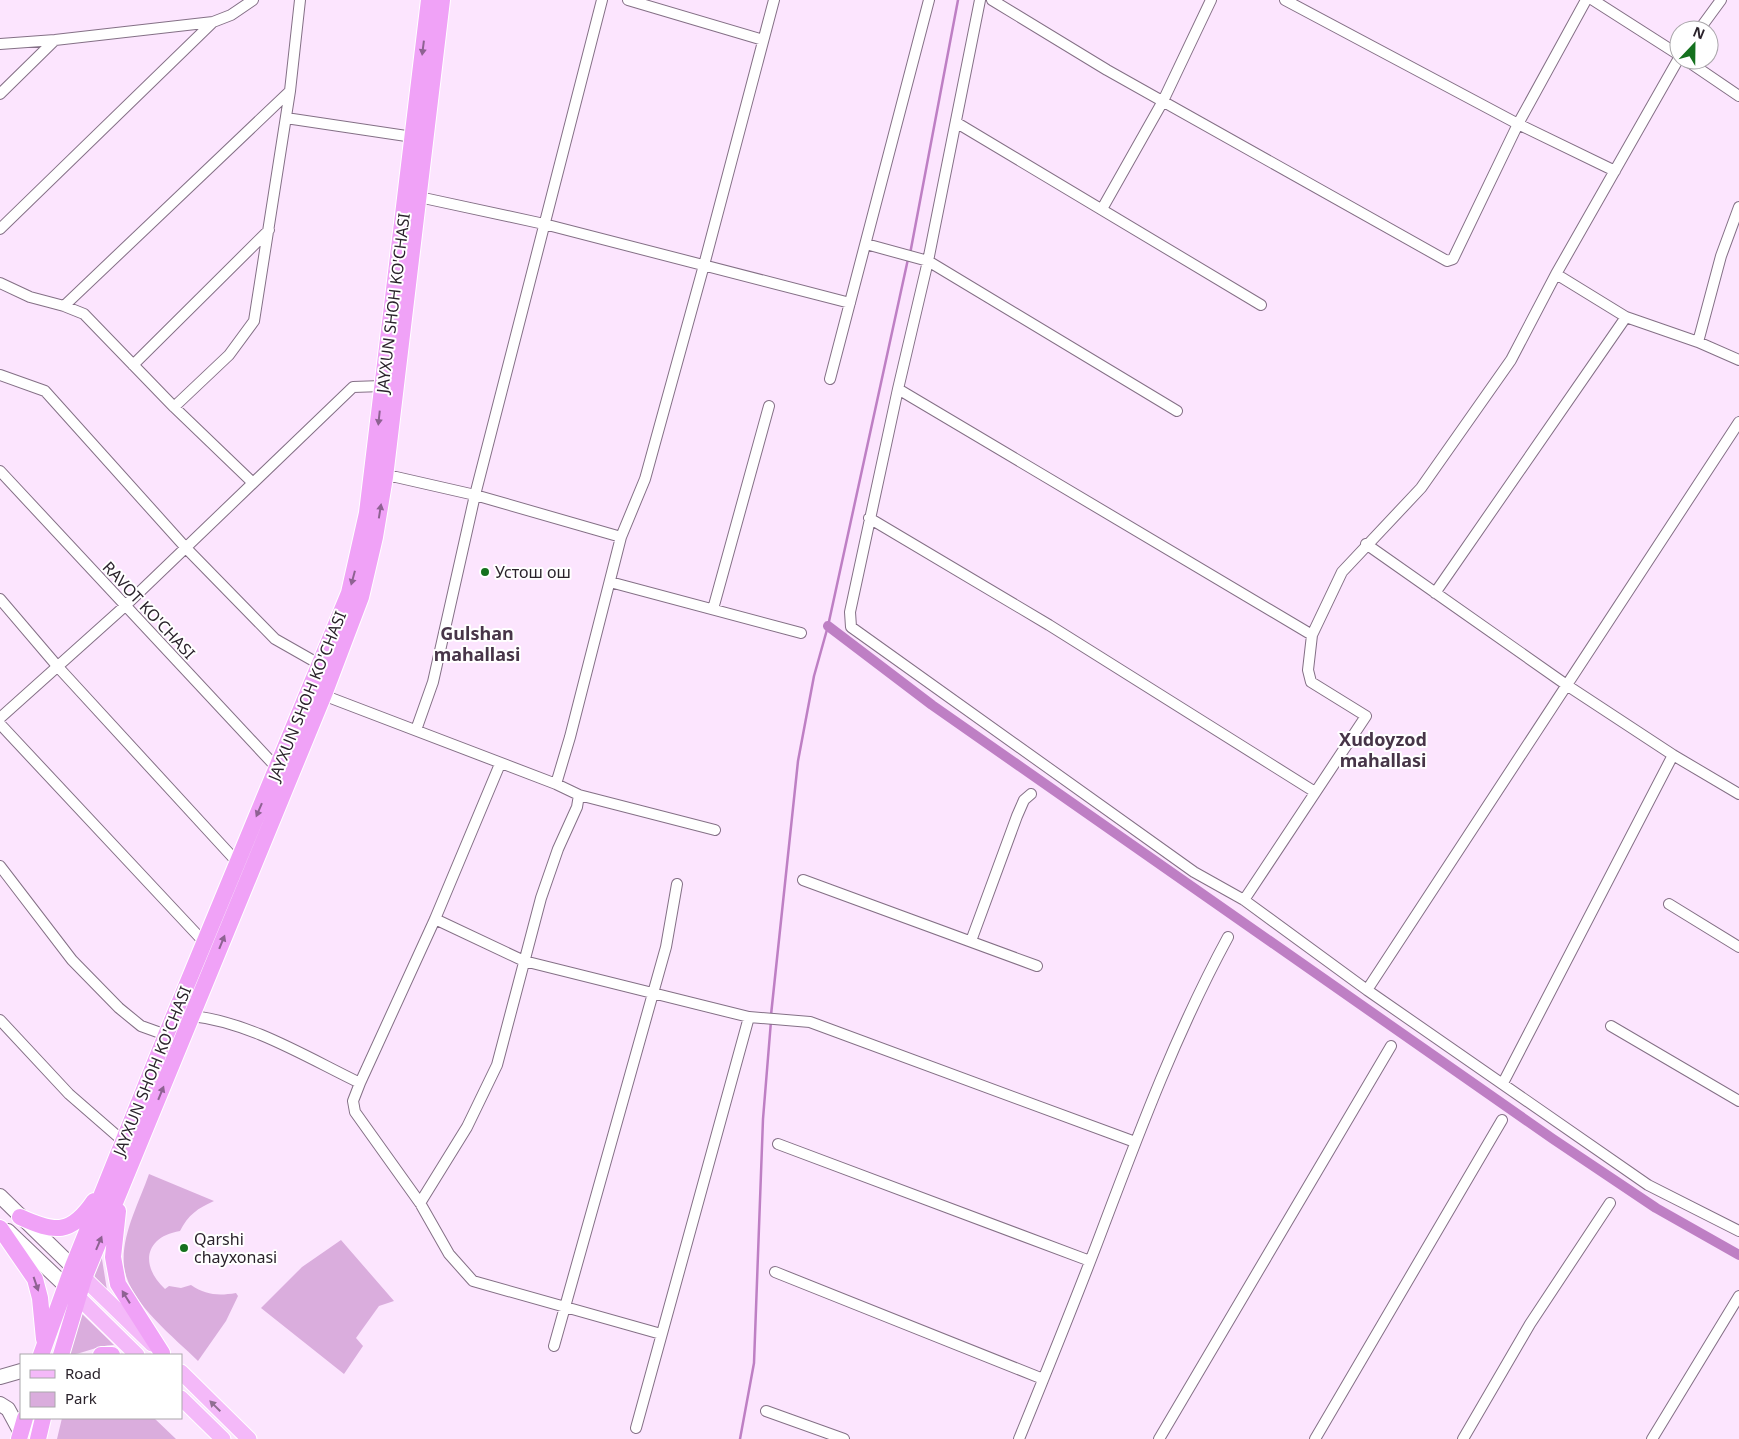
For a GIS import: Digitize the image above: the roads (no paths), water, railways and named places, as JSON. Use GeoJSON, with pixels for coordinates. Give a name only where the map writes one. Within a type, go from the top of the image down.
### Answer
{"type":"FeatureCollection","features":[{"type":"Feature","properties":{"kind":"highway","name":"JAYXUN SHOH KO'CHASI"},"geometry":{"type":"LineString","coordinates":[[114,1186],[123,1141],[349,593],[362,546],[429,0]]}},
{"type":"Feature","properties":{"kind":"highway","name":"JAYXUN SHOH KO'CHASI"},"geometry":{"type":"LineString","coordinates":[[61,1354],[72,1292],[78,1272],[114,1186],[192,1016],[361,597],[372,553],[385,477],[442,0]]}},
{"type":"Feature","properties":{"kind":"highway"},"geometry":{"type":"LineString","coordinates":[[20,1217],[45,1228],[60,1228],[75,1223],[114,1186]]}},
{"type":"Feature","properties":{"kind":"highway"},"geometry":{"type":"LineString","coordinates":[[114,1186],[113,1257],[118,1284],[163,1354]]}},
{"type":"Feature","properties":{"kind":"highway"},"geometry":{"type":"LineString","coordinates":[[0,1228],[35,1279],[40,1298],[43,1349]]}},
{"type":"Feature","properties":{"kind":"highway","name":"JAYXUN SHOH KO'CHASI"},"geometry":{"type":"LineString","coordinates":[[43,1349],[72,1292]]}},
{"type":"Feature","properties":{"kind":"highway"},"geometry":{"type":"LineString","coordinates":[[38,1439],[43,1419]]}},
{"type":"Feature","properties":{"kind":"main road"},"geometry":{"type":"LineString","coordinates":[[0,1196],[163,1354]]}},
{"type":"Feature","properties":{"kind":"main road"},"geometry":{"type":"LineString","coordinates":[[0,1223],[136,1354]]}},
{"type":"Feature","properties":{"kind":"main road"},"geometry":{"type":"LineString","coordinates":[[0,1377],[20,1371]]}},
{"type":"Feature","properties":{"kind":"main road"},"geometry":{"type":"LineString","coordinates":[[182,1373],[248,1439]]}},
{"type":"Feature","properties":{"kind":"main road"},"geometry":{"type":"LineString","coordinates":[[182,1399],[223,1439]]}},
{"type":"Feature","properties":{"kind":"main road"},"geometry":{"type":"LineString","coordinates":[[0,1404],[8,1409],[22,1430]]}},
{"type":"Feature","properties":{"kind":"street"},"geometry":{"type":"LineString","coordinates":[[0,44],[55,40],[213,22],[231,15],[253,0]]}},
{"type":"Feature","properties":{"kind":"street"},"geometry":{"type":"LineString","coordinates":[[174,407],[228,355],[254,321],[290,91],[300,0]]}},
{"type":"Feature","properties":{"kind":"street"},"geometry":{"type":"LineString","coordinates":[[416,730],[436,673],[475,495],[602,0]]}},
{"type":"Feature","properties":{"kind":"street"},"geometry":{"type":"LineString","coordinates":[[628,0],[763,40]]}},
{"type":"Feature","properties":{"kind":"street"},"geometry":{"type":"LineString","coordinates":[[556,784],[570,737],[621,538],[645,479],[774,0]]}},
{"type":"Feature","properties":{"kind":"street"},"geometry":{"type":"LineString","coordinates":[[830,379],[929,0]]}},
{"type":"Feature","properties":{"kind":"street"},"geometry":{"type":"LineString","coordinates":[[980,0],[957,123],[924,260],[869,518],[850,612],[851,627],[1194,872],[1244,900],[1367,990],[1648,1185],[1739,1231]]}},
{"type":"Feature","properties":{"kind":"street"},"geometry":{"type":"LineString","coordinates":[[992,0],[1107,70],[1447,261],[1453,259],[1518,124],[1586,0]]}},
{"type":"Feature","properties":{"kind":"street"},"geometry":{"type":"LineString","coordinates":[[1102,209],[1163,101],[1211,0]]}},
{"type":"Feature","properties":{"kind":"street"},"geometry":{"type":"LineString","coordinates":[[1284,0],[1518,124],[1615,171]]}},
{"type":"Feature","properties":{"kind":"street"},"geometry":{"type":"LineString","coordinates":[[1593,0],[1669,50]]}},
{"type":"Feature","properties":{"kind":"street"},"geometry":{"type":"LineString","coordinates":[[1706,20],[1721,0]]}},
{"type":"Feature","properties":{"kind":"street"},"geometry":{"type":"LineString","coordinates":[[0,229],[213,22]]}},
{"type":"Feature","properties":{"kind":"street"},"geometry":{"type":"LineString","coordinates":[[0,94],[55,40]]}},
{"type":"Feature","properties":{"kind":"street"},"geometry":{"type":"LineString","coordinates":[[1244,900],[1366,716],[1311,682],[1308,670],[1312,635],[1342,572],[1420,488],[1511,360],[1556,274],[1672,70]]}},
{"type":"Feature","properties":{"kind":"street"},"geometry":{"type":"LineString","coordinates":[[1701,70],[1739,96]]}},
{"type":"Feature","properties":{"kind":"street"},"geometry":{"type":"LineString","coordinates":[[64,306],[290,91]]}},
{"type":"Feature","properties":{"kind":"street"},"geometry":{"type":"LineString","coordinates":[[286,118],[413,137]]}},
{"type":"Feature","properties":{"kind":"street"},"geometry":{"type":"LineString","coordinates":[[957,123],[1261,305]]}},
{"type":"Feature","properties":{"kind":"street"},"geometry":{"type":"LineString","coordinates":[[419,197],[544,224],[850,303]]}},
{"type":"Feature","properties":{"kind":"street"},"geometry":{"type":"LineString","coordinates":[[1698,342],[1721,256],[1739,207]]}},
{"type":"Feature","properties":{"kind":"street"},"geometry":{"type":"LineString","coordinates":[[133,364],[269,230]]}},
{"type":"Feature","properties":{"kind":"street"},"geometry":{"type":"LineString","coordinates":[[866,244],[924,260],[1177,411]]}},
{"type":"Feature","properties":{"kind":"street"},"geometry":{"type":"LineString","coordinates":[[1556,274],[1626,317],[1698,342],[1739,360]]}},
{"type":"Feature","properties":{"kind":"street"},"geometry":{"type":"LineString","coordinates":[[0,283],[30,297],[64,306],[84,314],[174,407],[253,483]]}},
{"type":"Feature","properties":{"kind":"street"},"geometry":{"type":"LineString","coordinates":[[1435,593],[1626,317]]}},
{"type":"Feature","properties":{"kind":"street"},"geometry":{"type":"LineString","coordinates":[[0,375],[45,391],[186,548],[275,639],[319,664]]}},
{"type":"Feature","properties":{"kind":"street"},"geometry":{"type":"LineString","coordinates":[[0,718],[126,606],[353,387],[382,386]]}},
{"type":"Feature","properties":{"kind":"street"},"geometry":{"type":"LineString","coordinates":[[898,389],[1312,635]]}},
{"type":"Feature","properties":{"kind":"street"},"geometry":{"type":"LineString","coordinates":[[713,609],[769,406]]}},
{"type":"Feature","properties":{"kind":"street"},"geometry":{"type":"LineString","coordinates":[[1367,990],[1568,686],[1739,422]]}},
{"type":"Feature","properties":{"kind":"street","name":"RAVOT KO'CHASI"},"geometry":{"type":"LineString","coordinates":[[0,471],[277,768]]}},
{"type":"Feature","properties":{"kind":"street"},"geometry":{"type":"LineString","coordinates":[[385,477],[475,495],[621,538]]}},
{"type":"Feature","properties":{"kind":"street"},"geometry":{"type":"LineString","coordinates":[[869,518],[1049,625],[1315,792]]}},
{"type":"Feature","properties":{"kind":"street"},"geometry":{"type":"LineString","coordinates":[[1366,544],[1568,686],[1673,755],[1739,794]]}},
{"type":"Feature","properties":{"kind":"street"},"geometry":{"type":"LineString","coordinates":[[610,582],[801,633]]}},
{"type":"Feature","properties":{"kind":"street"},"geometry":{"type":"LineString","coordinates":[[0,599],[58,667],[238,863]]}},
{"type":"Feature","properties":{"kind":"street"},"geometry":{"type":"LineString","coordinates":[[323,695],[556,784],[579,795],[716,830]]}},
{"type":"Feature","properties":{"kind":"street"},"geometry":{"type":"LineString","coordinates":[[0,724],[204,942]]}},
{"type":"Feature","properties":{"kind":"street"},"geometry":{"type":"LineString","coordinates":[[1503,1083],[1673,755]]}},
{"type":"Feature","properties":{"kind":"street"},"geometry":{"type":"LineString","coordinates":[[500,764],[435,919],[360,1083],[353,1101],[355,1112],[420,1203],[449,1254],[473,1281],[661,1334]]}},
{"type":"Feature","properties":{"kind":"street"},"geometry":{"type":"LineString","coordinates":[[971,942],[1017,816],[1024,800],[1030,794]]}},
{"type":"Feature","properties":{"kind":"street"},"geometry":{"type":"LineString","coordinates":[[420,1203],[468,1127],[497,1065],[541,898],[558,849],[577,808],[579,795]]}},
{"type":"Feature","properties":{"kind":"street"},"geometry":{"type":"LineString","coordinates":[[0,866],[72,960],[118,1008],[141,1026],[166,1035]]}},
{"type":"Feature","properties":{"kind":"street"},"geometry":{"type":"LineString","coordinates":[[803,880],[1037,966]]}},
{"type":"Feature","properties":{"kind":"street"},"geometry":{"type":"LineString","coordinates":[[554,1346],[654,994],[666,947],[676,884]]}},
{"type":"Feature","properties":{"kind":"street"},"geometry":{"type":"LineString","coordinates":[[1668,904],[1739,947]]}},
{"type":"Feature","properties":{"kind":"street"},"geometry":{"type":"LineString","coordinates":[[435,919],[524,961],[749,1017],[810,1022],[1135,1142]]}},
{"type":"Feature","properties":{"kind":"street"},"geometry":{"type":"LineString","coordinates":[[1019,1439],[1135,1142],[1204,982],[1228,937]]}},
{"type":"Feature","properties":{"kind":"street"},"geometry":{"type":"LineString","coordinates":[[192,1016],[214,1018],[242,1028],[360,1083]]}},
{"type":"Feature","properties":{"kind":"street"},"geometry":{"type":"LineString","coordinates":[[636,1428],[749,1017]]}},
{"type":"Feature","properties":{"kind":"street"},"geometry":{"type":"LineString","coordinates":[[0,1020],[69,1094],[123,1141]]}},
{"type":"Feature","properties":{"kind":"street"},"geometry":{"type":"LineString","coordinates":[[1612,1026],[1739,1101]]}},
{"type":"Feature","properties":{"kind":"street"},"geometry":{"type":"LineString","coordinates":[[1159,1439],[1391,1046]]}},
{"type":"Feature","properties":{"kind":"street"},"geometry":{"type":"LineString","coordinates":[[1315,1439],[1502,1120]]}},
{"type":"Feature","properties":{"kind":"street"},"geometry":{"type":"LineString","coordinates":[[778,1144],[1090,1261]]}},
{"type":"Feature","properties":{"kind":"street"},"geometry":{"type":"LineString","coordinates":[[1463,1439],[1530,1324],[1610,1202]]}},
{"type":"Feature","properties":{"kind":"street"},"geometry":{"type":"LineString","coordinates":[[775,1272],[1043,1379]]}},
{"type":"Feature","properties":{"kind":"street"},"geometry":{"type":"LineString","coordinates":[[1652,1439],[1739,1296]]}},
{"type":"Feature","properties":{"kind":"street"},"geometry":{"type":"LineString","coordinates":[[766,1410],[844,1439]]}},
{"type":"Feature","properties":{"kind":"waterway"},"geometry":{"type":"LineString","coordinates":[[910,254],[958,0]]}},
{"type":"Feature","properties":{"kind":"waterway"},"geometry":{"type":"LineString","coordinates":[[771,1015],[798,761],[814,676],[828,626],[908,259]]}},
{"type":"Feature","properties":{"kind":"waterway"},"geometry":{"type":"LineString","coordinates":[[828,626],[932,705],[1553,1139],[1656,1208],[1739,1255]]}},
{"type":"Feature","properties":{"kind":"waterway"},"geometry":{"type":"LineString","coordinates":[[740,1439],[754,1363],[763,1119],[771,1021]]}},
{"type":"Feature","properties":{"kind":"place","name":"Устош ош"},"geometry":{"type":"Point","coordinates":[485,572]}},
{"type":"Feature","properties":{"kind":"place","name":"Qarshi chayxonasi"},"geometry":{"type":"Point","coordinates":[184,1248]}},
{"type":"Feature","properties":{"kind":"district","name":"Gulshan mahallasi"},"geometry":{"type":"Point","coordinates":[477,644]}},
{"type":"Feature","properties":{"kind":"district","name":"Xudoyzod mahallasi"},"geometry":{"type":"Point","coordinates":[1383,750]}}]}
